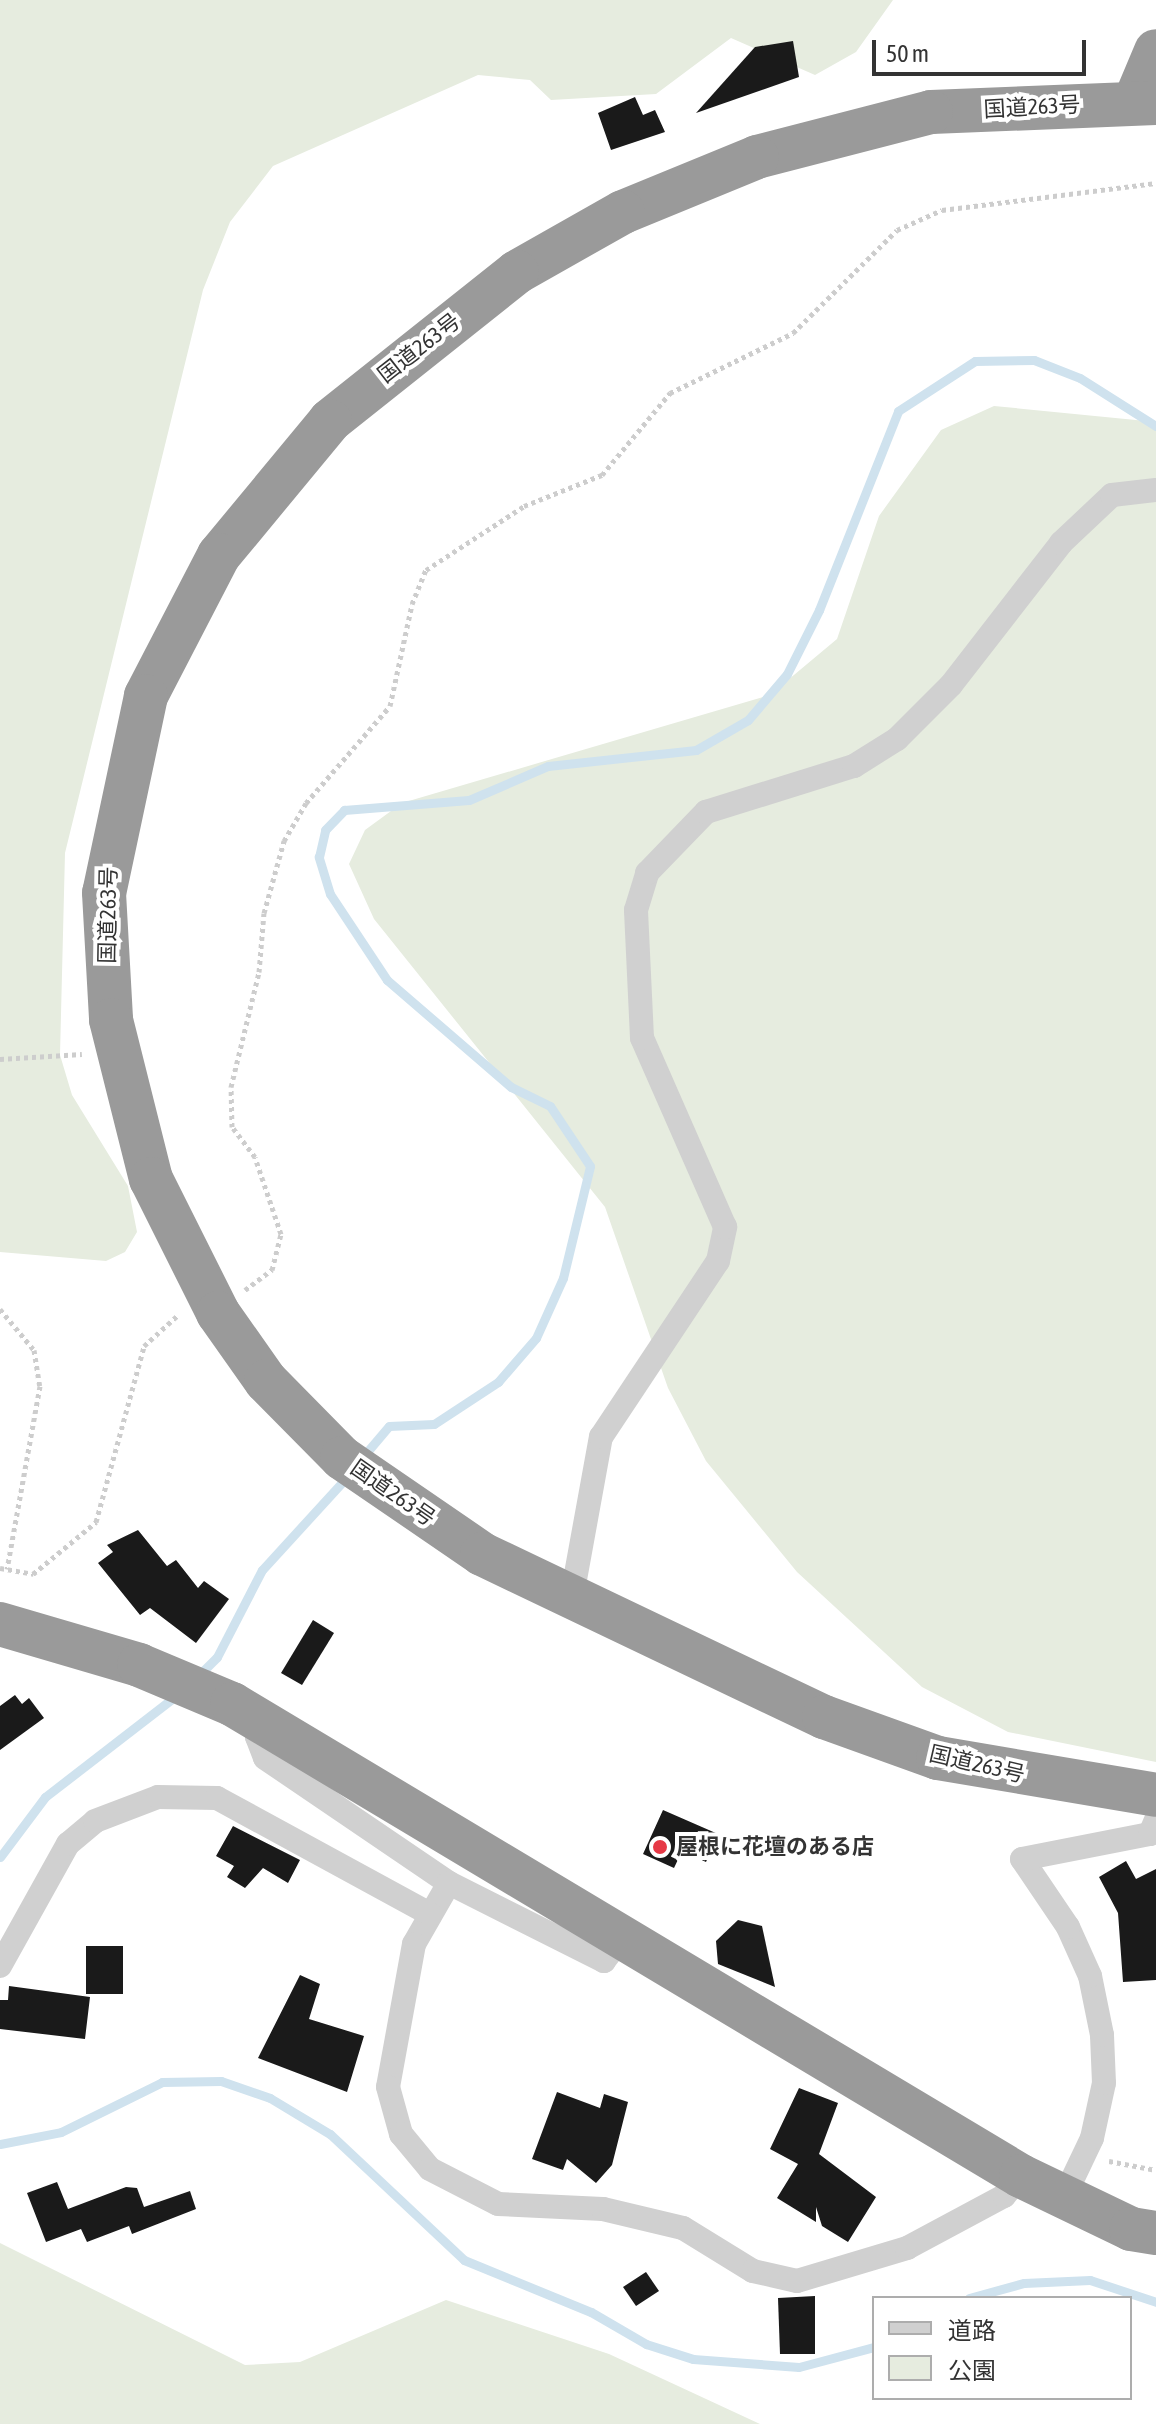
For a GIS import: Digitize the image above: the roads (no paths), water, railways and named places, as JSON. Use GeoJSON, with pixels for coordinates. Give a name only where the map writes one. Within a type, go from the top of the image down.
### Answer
{"type":"FeatureCollection","features":[{"type":"Feature","properties":{"kind":"highway","name":"国道263号"},"geometry":{"type":"LineString","coordinates":[[1156,51],[1145,102],[931,112],[757,157],[623,212],[517,272],[330,421],[219,555],[167,645],[142,707],[104,893],[121,1072],[133,1125],[176,1233],[218,1313],[266,1381],[342,1458],[482,1554],[824,1717],[938,1758],[1156,1795]]}},
{"type":"Feature","properties":{"kind":"highway"},"geometry":{"type":"LineString","coordinates":[[0,1624],[139,1665],[248,1713],[624,1935],[1021,2176],[1064,2197],[1156,2233]]}},
{"type":"Feature","properties":{"kind":"street"},"geometry":{"type":"LineString","coordinates":[[572,1596],[601,1437],[718,1261],[725,1227],[642,1038],[636,910],[647,873],[706,812],[854,766],[897,739],[951,685],[1071,533],[1112,495],[1156,490]]}},
{"type":"Feature","properties":{"kind":"street"},"geometry":{"type":"LineString","coordinates":[[248,1713],[265,1758],[449,1883],[604,1961],[624,1935]]}},
{"type":"Feature","properties":{"kind":"street"},"geometry":{"type":"LineString","coordinates":[[0,1966],[68,1844],[95,1821],[158,1797],[217,1798],[430,1914]]}},
{"type":"Feature","properties":{"kind":"street"},"geometry":{"type":"LineString","coordinates":[[1064,2197],[1088,2148],[1104,2083],[1090,1976],[1068,1927],[1022,1859],[1150,1834],[1156,1820]]}},
{"type":"Feature","properties":{"kind":"street"},"geometry":{"type":"LineString","coordinates":[[449,1883],[414,1944],[390,2108],[430,2169],[460,2189],[498,2204],[653,2219],[683,2228],[753,2271],[797,2281],[907,2248],[1004,2196],[1021,2176]]}},
{"type":"Feature","properties":{"kind":"waterway"},"geometry":{"type":"LineString","coordinates":[[361,1459],[389,1426],[434,1424],[498,1382],[536,1338],[563,1278],[590,1166],[550,1106],[511,1087],[387,980],[330,894],[319,857],[325,830],[344,810],[469,800],[548,766],[696,750],[748,720],[787,674],[819,610],[898,411],[975,361],[1034,360],[1080,378],[1156,426]]}},
{"type":"Feature","properties":{"kind":"waterway"},"geometry":{"type":"LineString","coordinates":[[197,1677],[217,1657],[262,1570],[347,1477]]}},
{"type":"Feature","properties":{"kind":"waterway"},"geometry":{"type":"LineString","coordinates":[[0,1857],[45,1797],[177,1695]]}},
{"type":"Feature","properties":{"kind":"waterway"},"geometry":{"type":"LineString","coordinates":[[0,2144],[61,2132],[162,2082],[221,2081],[270,2098],[330,2134],[464,2260],[591,2312],[646,2344],[693,2359],[799,2367],[872,2348]]}},
{"type":"Feature","properties":{"kind":"waterway"},"geometry":{"type":"LineString","coordinates":[[976,2296],[1024,2283],[1090,2280],[1156,2302]]}},
{"type":"Feature","properties":{"kind":"place","name":"屋根に花壇のある店"},"geometry":{"type":"Point","coordinates":[660,1847]}}]}
